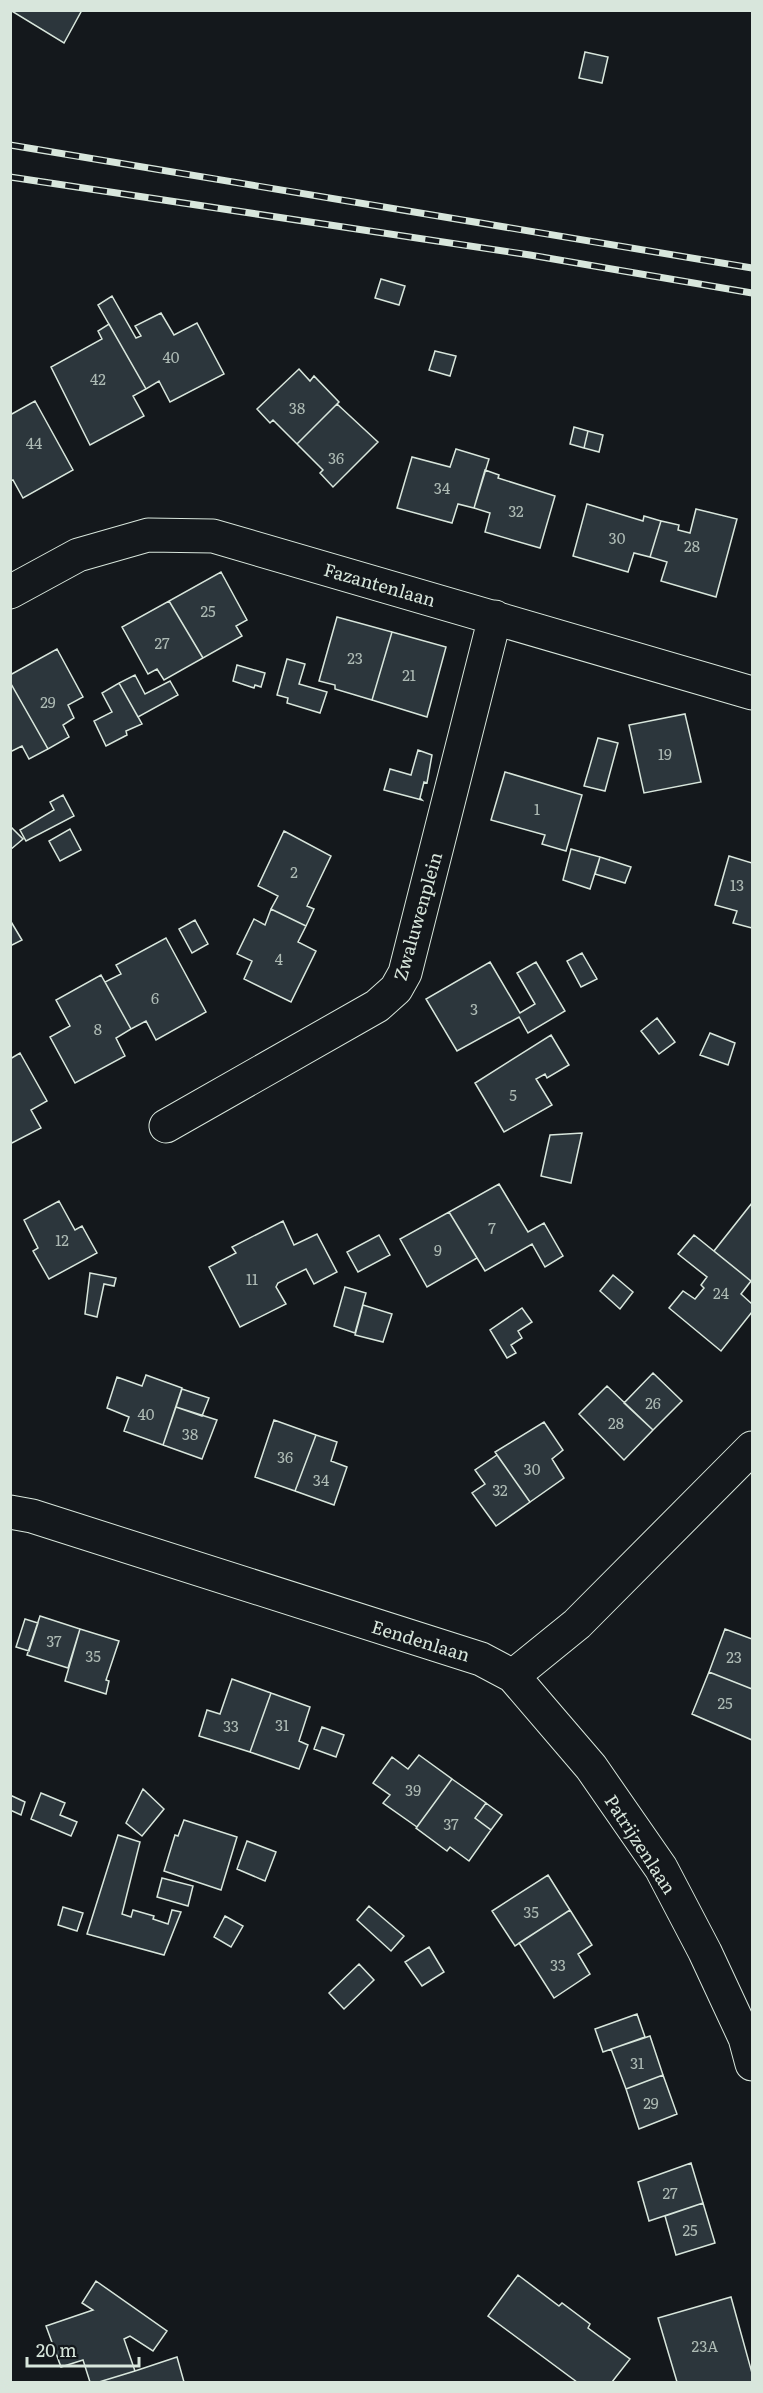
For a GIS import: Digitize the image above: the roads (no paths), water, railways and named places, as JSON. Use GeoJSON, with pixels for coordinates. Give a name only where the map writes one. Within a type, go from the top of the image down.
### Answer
{"type":"FeatureCollection","features":[{"type":"Feature","properties":{"kind":"street","name":"Fazantenlaan"},"geometry":{"type":"LineString","coordinates":[[10,592],[78,555],[147,535],[213,536],[753,693]]}},
{"type":"Feature","properties":{"kind":"street","name":"Zwaluwenplein"},"geometry":{"type":"LineString","coordinates":[[166,1126],[377,1006],[396,989],[405,973],[495,617]]}},
{"type":"Feature","properties":{"kind":"street"},"geometry":{"type":"LineString","coordinates":[[513,1676],[577,1624],[753,1448]]}},
{"type":"Feature","properties":{"kind":"street","name":"Eendenlaan"},"geometry":{"type":"LineString","coordinates":[[10,1512],[32,1516],[481,1659],[513,1676]]}},
{"type":"Feature","properties":{"kind":"street","name":"Patrijzenlaan"},"geometry":{"type":"LineString","coordinates":[[513,1676],[591,1767],[661,1868],[710,1963],[745,2038],[753,2064]]}},
{"type":"Feature","properties":{"kind":"railway"},"geometry":{"type":"LineString","coordinates":[[10,145],[752,268]]}},
{"type":"Feature","properties":{"kind":"railway"},"geometry":{"type":"LineString","coordinates":[[10,177],[530,255],[752,293]]}}]}
